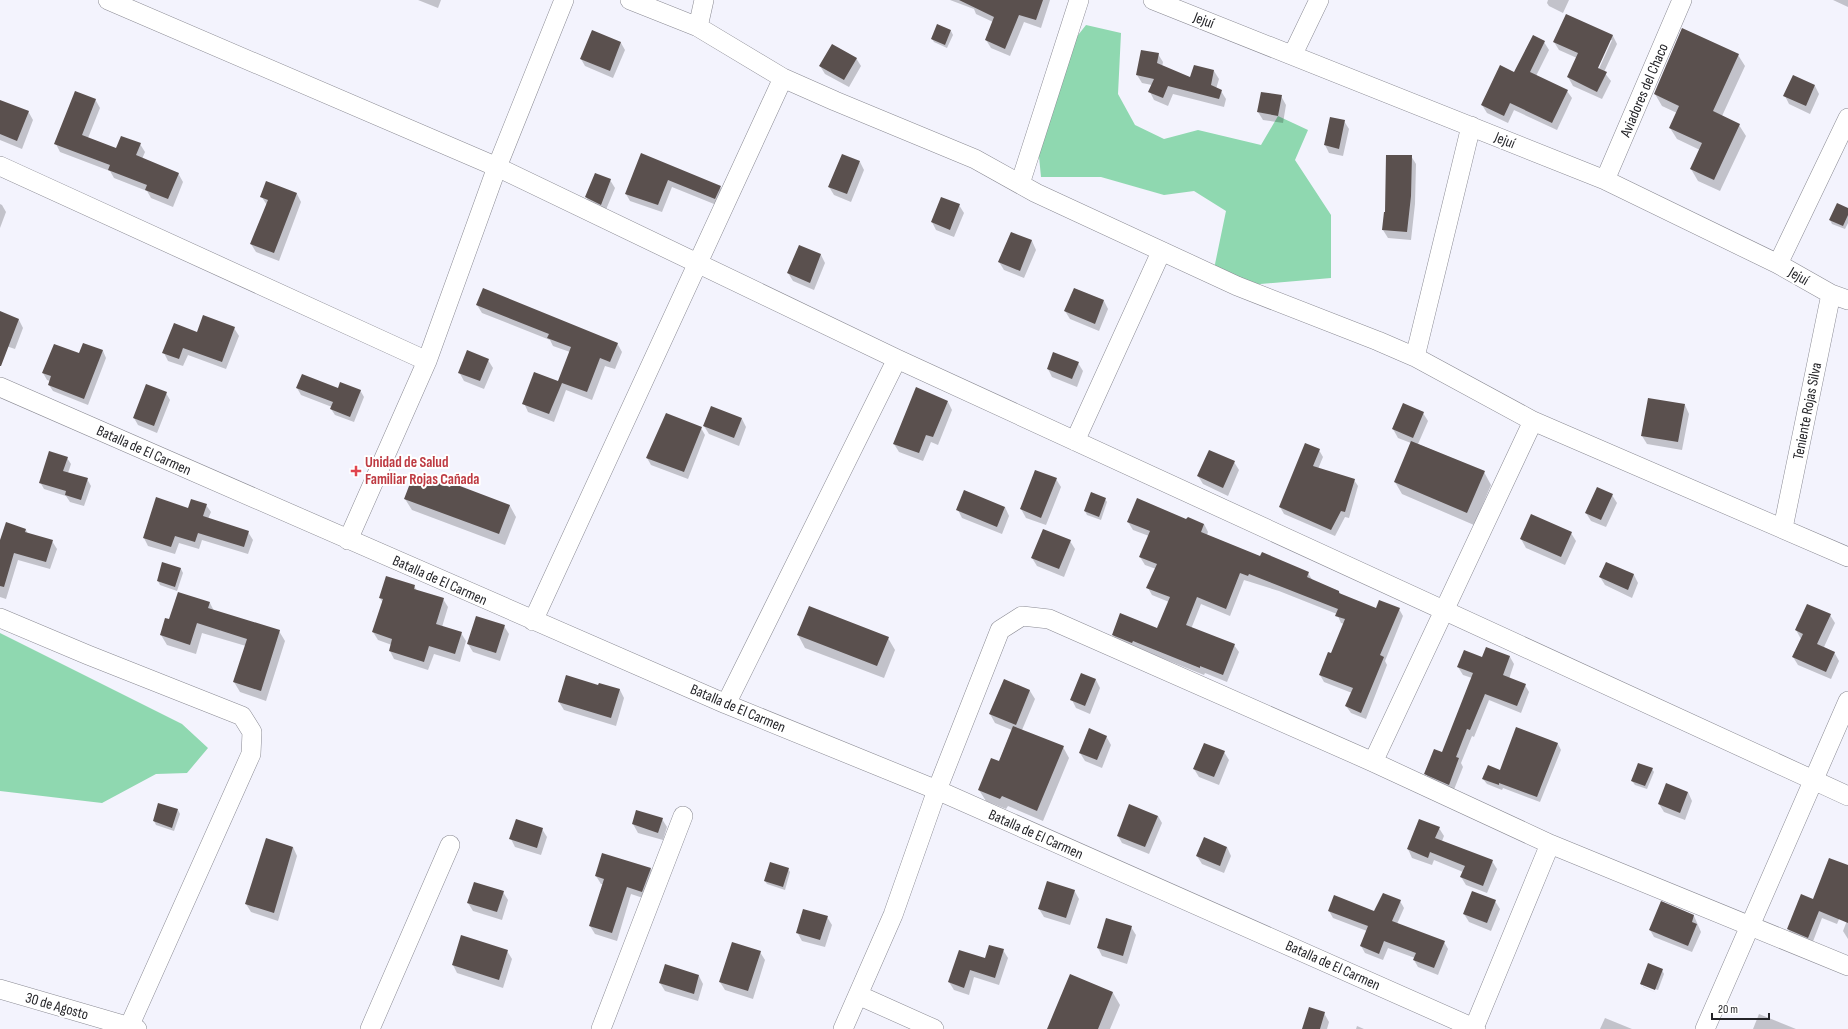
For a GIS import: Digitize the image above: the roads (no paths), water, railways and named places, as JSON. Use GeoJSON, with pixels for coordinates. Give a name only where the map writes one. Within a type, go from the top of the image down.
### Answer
{"type":"FeatureCollection","features":[{"type":"Feature","properties":{"kind":"street"},"geometry":{"type":"LineString","coordinates":[[108,0],[497,167],[897,359],[1848,796]]}},
{"type":"Feature","properties":{"kind":"street"},"geometry":{"type":"LineString","coordinates":[[348,540],[426,361],[497,167],[564,0]]}},
{"type":"Feature","properties":{"kind":"street"},"geometry":{"type":"LineString","coordinates":[[630,0],[698,27],[783,78],[975,159],[1036,193],[1161,252],[1237,286],[1415,357],[1533,421],[1784,528],[1848,557]]}},
{"type":"Feature","properties":{"kind":"street"},"geometry":{"type":"LineString","coordinates":[[698,27],[704,0]]}},
{"type":"Feature","properties":{"kind":"street"},"geometry":{"type":"LineString","coordinates":[[1020,184],[1079,0]]}},
{"type":"Feature","properties":{"kind":"street","name":"Jejuí"},"geometry":{"type":"LineString","coordinates":[[1152,0],[1293,54],[1605,180],[1778,264],[1839,297]]}},
{"type":"Feature","properties":{"kind":"street"},"geometry":{"type":"LineString","coordinates":[[1293,54],[1319,0]]}},
{"type":"Feature","properties":{"kind":"street","name":"Aviadores del Chaco"},"geometry":{"type":"LineString","coordinates":[[1605,180],[1682,0]]}},
{"type":"Feature","properties":{"kind":"street"},"geometry":{"type":"LineString","coordinates":[[533,621],[783,78]]}},
{"type":"Feature","properties":{"kind":"street"},"geometry":{"type":"LineString","coordinates":[[1778,264],[1848,118]]}},
{"type":"Feature","properties":{"kind":"street"},"geometry":{"type":"LineString","coordinates":[[1415,357],[1471,126]]}},
{"type":"Feature","properties":{"kind":"street"},"geometry":{"type":"LineString","coordinates":[[0,166],[426,361]]}},
{"type":"Feature","properties":{"kind":"street"},"geometry":{"type":"LineString","coordinates":[[1075,441],[1161,252]]}},
{"type":"Feature","properties":{"kind":"street","name":"Teniente Rojas Silva"},"geometry":{"type":"LineString","coordinates":[[1784,528],[1839,297]]}},
{"type":"Feature","properties":{"kind":"street"},"geometry":{"type":"LineString","coordinates":[[726,704],[897,359]]}},
{"type":"Feature","properties":{"kind":"street","name":"Batalla de El Carmen"},"geometry":{"type":"LineString","coordinates":[[0,387],[533,621],[726,704],[937,790],[1475,1029]]}},
{"type":"Feature","properties":{"kind":"street"},"geometry":{"type":"LineString","coordinates":[[1373,762],[1533,421]]}},
{"type":"Feature","properties":{"kind":"street"},"geometry":{"type":"LineString","coordinates":[[843,1029],[893,915],[937,790],[1000,630],[1022,616],[1049,619],[1373,762],[1550,844],[1750,928],[1848,966]]}},
{"type":"Feature","properties":{"kind":"street"},"geometry":{"type":"LineString","coordinates":[[0,618],[88,655],[242,716],[252,732],[251,754],[132,1028]]}},
{"type":"Feature","properties":{"kind":"street"},"geometry":{"type":"LineString","coordinates":[[1705,1029],[1848,701]]}},
{"type":"Feature","properties":{"kind":"street"},"geometry":{"type":"LineString","coordinates":[[601,1029],[683,816]]}},
{"type":"Feature","properties":{"kind":"street"},"geometry":{"type":"LineString","coordinates":[[1475,1029],[1550,844]]}},
{"type":"Feature","properties":{"kind":"street"},"geometry":{"type":"LineString","coordinates":[[370,1029],[450,845]]}},
{"type":"Feature","properties":{"kind":"street","name":"30 de Agosto"},"geometry":{"type":"LineString","coordinates":[[0,989],[132,1028]]}},
{"type":"Feature","properties":{"kind":"street"},"geometry":{"type":"LineString","coordinates":[[858,995],[934,1029]]}},
{"type":"Feature","properties":{"kind":"place","name":"Unidad de Salud Familiar Rojas Cañada"},"geometry":{"type":"Point","coordinates":[356,471]}}]}
